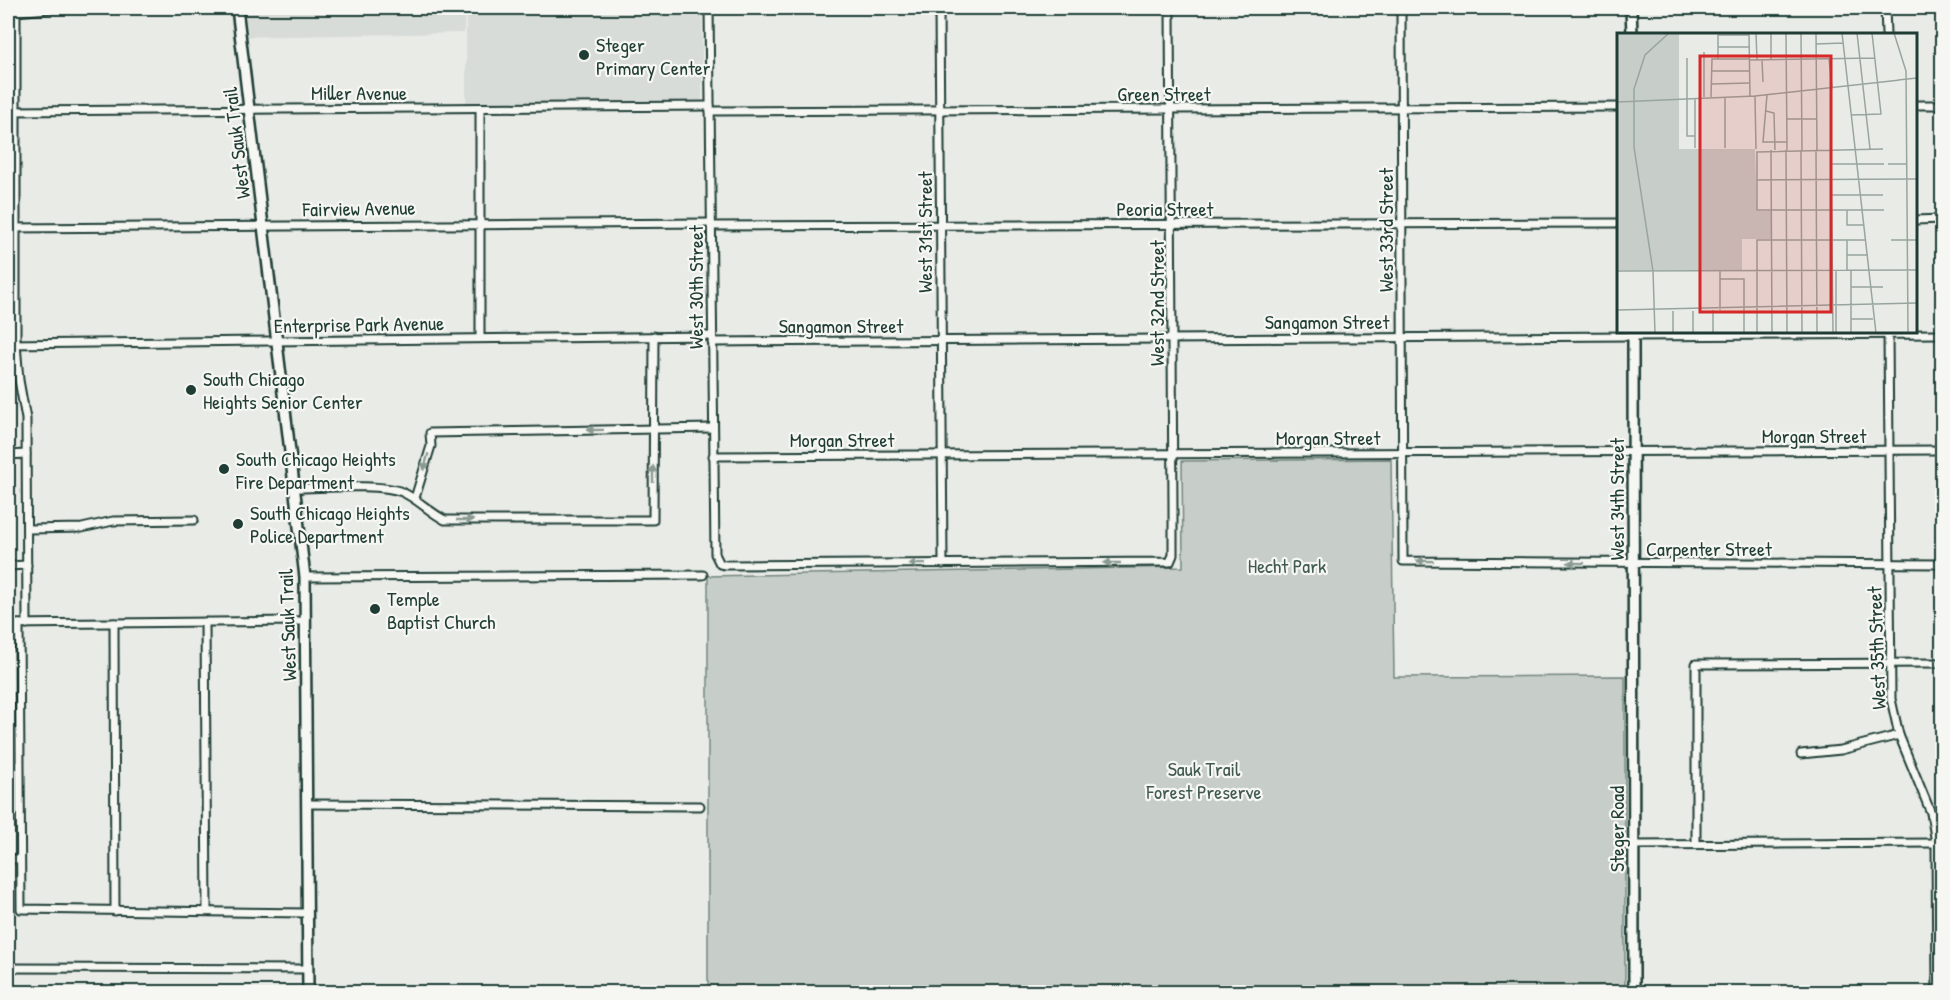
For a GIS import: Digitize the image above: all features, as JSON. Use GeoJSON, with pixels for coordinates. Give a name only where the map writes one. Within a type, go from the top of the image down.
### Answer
{"type":"FeatureCollection","features":[{"type":"Feature","properties":{"kind":"main road","name":"West Sauk Trail"},"geometry":{"type":"LineString","coordinates":[[237,8],[264,225],[275,342],[305,577],[308,993]]}},
{"type":"Feature","properties":{"kind":"main road"},"geometry":{"type":"LineString","coordinates":[[1632,8],[1632,33]]}},
{"type":"Feature","properties":{"kind":"main road","name":"West 34th Street"},"geometry":{"type":"LineString","coordinates":[[1633,334],[1633,666]]}},
{"type":"Feature","properties":{"kind":"main road","name":"Steger Road"},"geometry":{"type":"LineString","coordinates":[[1633,666],[1634,993]]}},
{"type":"Feature","properties":{"kind":"street"},"geometry":{"type":"LineString","coordinates":[[27,624],[26,419],[16,344],[16,10],[59,8]]}},
{"type":"Feature","properties":{"kind":"street","name":"West 30th Street"},"geometry":{"type":"LineString","coordinates":[[709,8],[715,554],[720,564],[943,564]]}},
{"type":"Feature","properties":{"kind":"street","name":"West 31st Street"},"geometry":{"type":"LineString","coordinates":[[939,8],[943,564]]}},
{"type":"Feature","properties":{"kind":"street","name":"West 32nd Street"},"geometry":{"type":"LineString","coordinates":[[943,564],[1170,562],[1173,555],[1170,8]]}},
{"type":"Feature","properties":{"kind":"street","name":"West 33rd Street"},"geometry":{"type":"LineString","coordinates":[[1401,8],[1403,561]]}},
{"type":"Feature","properties":{"kind":"street"},"geometry":{"type":"LineString","coordinates":[[1886,8],[1886,33]]}},
{"type":"Feature","properties":{"kind":"street"},"geometry":{"type":"LineString","coordinates":[[1917,105],[1942,105]]}},
{"type":"Feature","properties":{"kind":"street","name":"Green Street"},"geometry":{"type":"LineString","coordinates":[[710,109],[940,112],[1617,107]]}},
{"type":"Feature","properties":{"kind":"street"},"geometry":{"type":"LineString","coordinates":[[480,109],[480,338]]}},
{"type":"Feature","properties":{"kind":"street","name":"Miller Avenue"},"geometry":{"type":"LineString","coordinates":[[8,111],[710,109]]}},
{"type":"Feature","properties":{"kind":"street"},"geometry":{"type":"LineString","coordinates":[[1917,220],[1942,219]]}},
{"type":"Feature","properties":{"kind":"street","name":"Fairview Avenue"},"geometry":{"type":"LineString","coordinates":[[8,228],[480,223],[711,225]]}},
{"type":"Feature","properties":{"kind":"street","name":"Peoria Street"},"geometry":{"type":"LineString","coordinates":[[711,225],[1617,223]]}},
{"type":"Feature","properties":{"kind":"street","name":"West 35th Street"},"geometry":{"type":"LineString","coordinates":[[1888,333],[1891,699],[1899,735],[1931,813],[1936,843],[1939,899],[1937,993]]}},
{"type":"Feature","properties":{"kind":"street","name":"Sangamon Street"},"geometry":{"type":"LineString","coordinates":[[712,339],[941,341],[1633,334],[1942,334]]}},
{"type":"Feature","properties":{"kind":"street"},"geometry":{"type":"LineString","coordinates":[[295,488],[379,488],[398,491],[415,498],[430,513],[445,520],[653,520],[654,336]]}},
{"type":"Feature","properties":{"kind":"street","name":"Enterprise Park Avenue"},"geometry":{"type":"LineString","coordinates":[[8,344],[654,336],[712,339]]}},
{"type":"Feature","properties":{"kind":"street"},"geometry":{"type":"LineString","coordinates":[[415,498],[430,446],[430,433],[713,428]]}},
{"type":"Feature","properties":{"kind":"street","name":"Morgan Street"},"geometry":{"type":"LineString","coordinates":[[713,456],[1942,450]]}},
{"type":"Feature","properties":{"kind":"street"},"geometry":{"type":"LineString","coordinates":[[8,455],[26,454]]}},
{"type":"Feature","properties":{"kind":"street"},"geometry":{"type":"LineString","coordinates":[[28,529],[82,528],[114,521],[194,520]]}},
{"type":"Feature","properties":{"kind":"street","name":"Carpenter Street"},"geometry":{"type":"LineString","coordinates":[[1403,561],[1942,564]]}},
{"type":"Feature","properties":{"kind":"street"},"geometry":{"type":"LineString","coordinates":[[8,566],[27,565]]}},
{"type":"Feature","properties":{"kind":"street"},"geometry":{"type":"LineString","coordinates":[[305,577],[703,575]]}},
{"type":"Feature","properties":{"kind":"street"},"geometry":{"type":"LineString","coordinates":[[8,624],[306,621]]}},
{"type":"Feature","properties":{"kind":"street"},"geometry":{"type":"LineString","coordinates":[[205,622],[207,911]]}},
{"type":"Feature","properties":{"kind":"street"},"geometry":{"type":"LineString","coordinates":[[114,623],[115,911]]}},
{"type":"Feature","properties":{"kind":"street"},"geometry":{"type":"LineString","coordinates":[[19,624],[21,909],[306,913]]}},
{"type":"Feature","properties":{"kind":"street"},"geometry":{"type":"LineString","coordinates":[[1696,844],[1696,664],[1942,663]]}},
{"type":"Feature","properties":{"kind":"street"},"geometry":{"type":"LineString","coordinates":[[1801,754],[1841,750],[1899,735]]}},
{"type":"Feature","properties":{"kind":"street"},"geometry":{"type":"LineString","coordinates":[[308,804],[700,806]]}},
{"type":"Feature","properties":{"kind":"street"},"geometry":{"type":"LineString","coordinates":[[1634,845],[1936,843]]}},
{"type":"Feature","properties":{"kind":"street"},"geometry":{"type":"LineString","coordinates":[[8,859],[20,859]]}},
{"type":"Feature","properties":{"kind":"street"},"geometry":{"type":"LineString","coordinates":[[8,969],[308,969]]}},
{"type":"Feature","properties":{"kind":"shaded area"},"geometry":{"type":"Polygon","coordinates":[[[229,8],[465,8],[464,33],[232,37],[229,8]]]}},
{"type":"Feature","properties":{"kind":"shaded area","name":"Steger Primary Center"},"geometry":{"type":"Polygon","coordinates":[[[466,8],[702,8],[702,102],[466,103],[466,8]]]}},
{"type":"Feature","properties":{"kind":"green space","name":"Sauk Trail Forest Preserve"},"geometry":{"type":"Polygon","coordinates":[[[1391,459],[1394,677],[1625,676],[1625,992],[708,992],[708,576],[1183,567],[1182,461],[1391,459]]]}},
{"type":"Feature","properties":{"kind":"place","name":"Steger Primary Center"},"geometry":{"type":"Point","coordinates":[584,55]}},
{"type":"Feature","properties":{"kind":"place","name":"South Chicago Heights Senior Center"},"geometry":{"type":"Point","coordinates":[191,390]}},
{"type":"Feature","properties":{"kind":"place","name":"South Chicago Heights Fire Department"},"geometry":{"type":"Point","coordinates":[224,469]}},
{"type":"Feature","properties":{"kind":"place","name":"South Chicago Heights Police Department"},"geometry":{"type":"Point","coordinates":[238,524]}},
{"type":"Feature","properties":{"kind":"place","name":"Temple Baptist Church"},"geometry":{"type":"Point","coordinates":[375,609]}},
{"type":"Feature","properties":{"kind":"park label","name":"Hecht Park"},"geometry":{"type":"Point","coordinates":[1287,565]}}]}
